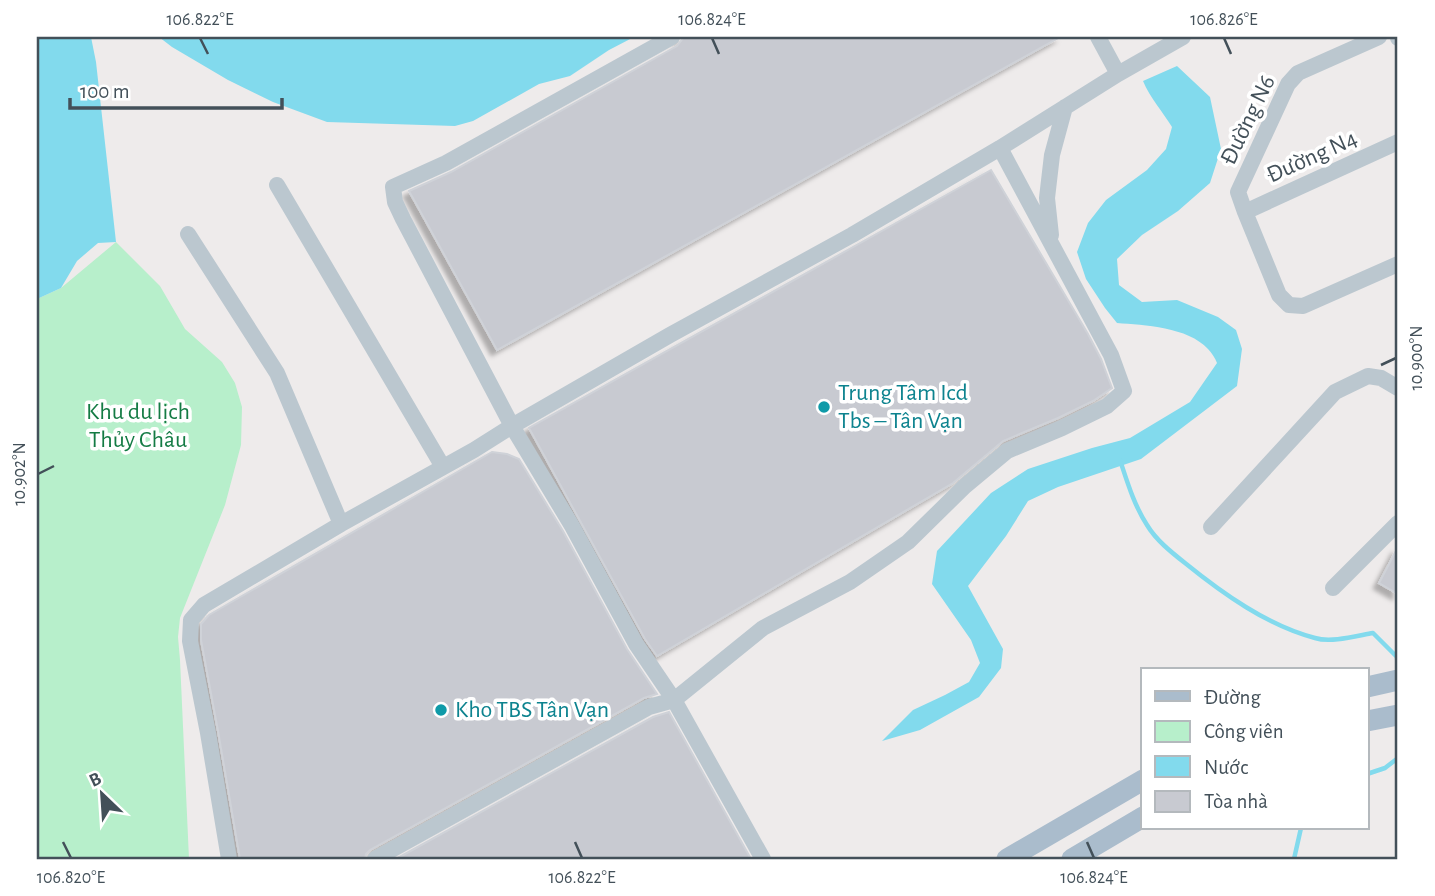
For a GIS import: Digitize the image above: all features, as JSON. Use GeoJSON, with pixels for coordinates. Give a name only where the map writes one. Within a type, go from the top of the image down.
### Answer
{"type":"FeatureCollection","features":[{"type":"Feature","properties":{"kind":"main road"},"geometry":{"type":"LineString","coordinates":[[1368,687],[1398,680]]}},
{"type":"Feature","properties":{"kind":"main road"},"geometry":{"type":"LineString","coordinates":[[1007,859],[1141,781]]}},
{"type":"Feature","properties":{"kind":"main road"},"geometry":{"type":"LineString","coordinates":[[1072,859],[1141,818]]}},
{"type":"Feature","properties":{"kind":"street"},"geometry":{"type":"LineString","coordinates":[[672,37],[446,163],[393,187],[394,202],[512,426],[572,526],[636,643],[674,700],[763,859]]}},
{"type":"Feature","properties":{"kind":"street"},"geometry":{"type":"LineString","coordinates":[[1098,37],[1118,74]]}},
{"type":"Feature","properties":{"kind":"street"},"geometry":{"type":"LineString","coordinates":[[229,859],[190,641],[191,620],[204,605],[670,335],[852,234],[1183,37]]}},
{"type":"Feature","properties":{"kind":"street","name":"Đường N6"},"geometry":{"type":"LineString","coordinates":[[1379,37],[1298,73],[1288,85],[1238,192],[1279,295],[1289,305],[1303,306],[1398,264]]}},
{"type":"Feature","properties":{"kind":"street"},"geometry":{"type":"LineString","coordinates":[[1052,244],[1047,198],[1052,155],[1065,107]]}},
{"type":"Feature","properties":{"kind":"street","name":"Đường N4"},"geometry":{"type":"LineString","coordinates":[[1245,212],[1398,142]]}},
{"type":"Feature","properties":{"kind":"street"},"geometry":{"type":"LineString","coordinates":[[375,859],[649,707],[674,700],[763,628],[850,582],[908,542],[965,486],[1007,451],[1107,406],[1124,391],[1111,355],[1000,148]]}},
{"type":"Feature","properties":{"kind":"street"},"geometry":{"type":"LineString","coordinates":[[277,185],[443,467]]}},
{"type":"Feature","properties":{"kind":"street"},"geometry":{"type":"LineString","coordinates":[[188,234],[276,373],[341,524]]}},
{"type":"Feature","properties":{"kind":"street"},"geometry":{"type":"LineString","coordinates":[[1211,527],[1335,392],[1368,376],[1381,378],[1398,388]]}},
{"type":"Feature","properties":{"kind":"street"},"geometry":{"type":"LineString","coordinates":[[1333,588],[1398,523]]}},
{"type":"Feature","properties":{"kind":"green space","name":"Khu du lịch Thủy Châu"},"geometry":{"type":"Polygon","coordinates":[[[116,242],[160,286],[185,329],[222,362],[235,383],[242,407],[241,445],[225,505],[180,618],[178,637],[189,859],[37,859],[37,299],[61,288],[116,242]]]}},
{"type":"Feature","properties":{"kind":"water"},"geometry":{"type":"Polygon","coordinates":[[[37,37],[91,37],[116,242],[98,243],[77,261],[61,288],[37,299],[37,37]]]}},
{"type":"Feature","properties":{"kind":"water"},"geometry":{"type":"Polygon","coordinates":[[[159,37],[634,37],[570,76],[539,84],[473,121],[455,126],[327,122],[273,102],[228,80],[159,37]]]}},
{"type":"Feature","properties":{"kind":"water"},"geometry":{"type":"Polygon","coordinates":[[[1177,66],[1210,97],[1221,149],[1210,183],[1178,211],[1142,235],[1117,259],[1119,285],[1142,302],[1177,300],[1218,317],[1236,330],[1242,349],[1237,386],[1141,459],[1058,487],[1028,501],[1006,536],[968,586],[1003,649],[1001,668],[979,697],[920,730],[882,741],[913,710],[969,682],[980,663],[971,640],[932,584],[937,551],[991,493],[1028,469],[1130,438],[1190,402],[1217,363],[1208,349],[1189,336],[1165,328],[1117,323],[1086,279],[1077,252],[1088,223],[1106,200],[1147,170],[1166,149],[1172,127],[1143,81],[1177,66]]]}},
{"type":"Feature","properties":{"kind":"building"},"geometry":{"type":"Polygon","coordinates":[[[684,37],[1060,37],[497,350],[409,191],[451,172],[677,46],[684,37]]]}},
{"type":"Feature","properties":{"kind":"building","name":"Trung Tâm Icd Tbs – Tân Vạn"},"geometry":{"type":"Polygon","coordinates":[[[991,170],[1088,334],[1112,388],[1093,401],[1003,441],[953,483],[657,656],[645,639],[529,428],[991,170]]]}},
{"type":"Feature","properties":{"kind":"building","name":"Kho TBS Tân Vạn"},"geometry":{"type":"Polygon","coordinates":[[[492,452],[519,459],[563,531],[627,649],[657,694],[644,698],[370,850],[365,859],[240,859],[201,640],[201,624],[209,615],[492,452]]]}},
{"type":"Feature","properties":{"kind":"building"},"geometry":{"type":"Polygon","coordinates":[[[1398,547],[1398,594],[1379,583],[1398,547]]]}},
{"type":"Feature","properties":{"kind":"building"},"geometry":{"type":"Polygon","coordinates":[[[669,712],[751,859],[396,859],[653,717],[669,712]]]}},
{"type":"Feature","properties":{"kind":"waterway"},"geometry":{"type":"LineString","coordinates":[[1120,460],[1142,517],[1151,530],[1159,541],[1199,574],[1246,607],[1297,633],[1328,640],[1373,633],[1397,657],[1398,670]]}},
{"type":"Feature","properties":{"kind":"waterway"},"geometry":{"type":"LineString","coordinates":[[1368,774],[1385,768],[1398,758]]}},
{"type":"Feature","properties":{"kind":"waterway"},"geometry":{"type":"LineString","coordinates":[[1294,859],[1301,830]]}},
{"type":"Feature","properties":{"kind":"place","name":"Trung Tâm Icd Tbs – Tân Vạn"},"geometry":{"type":"Point","coordinates":[824,407]}},
{"type":"Feature","properties":{"kind":"place","name":"Kho TBS Tân Vạn"},"geometry":{"type":"Point","coordinates":[441,710]}}]}
